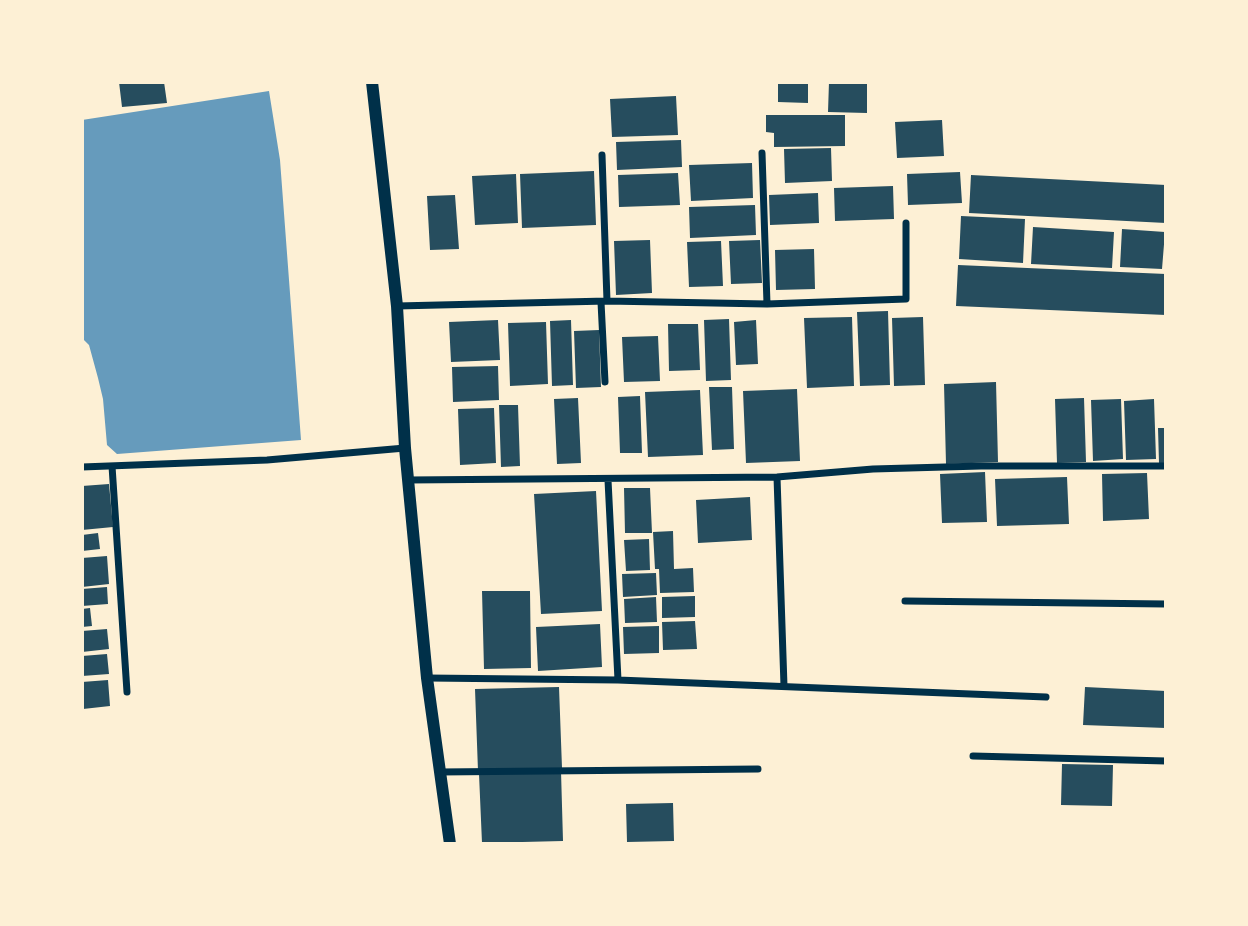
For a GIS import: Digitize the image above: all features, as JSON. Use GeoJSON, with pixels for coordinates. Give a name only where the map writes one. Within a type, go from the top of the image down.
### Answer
{"type":"FeatureCollection","features":[{"type":"Feature","properties":{"kind":"street"},"geometry":{"type":"LineString","coordinates":[[372,82],[397,306],[405,448],[427,678],[450,844]]}},
{"type":"Feature","properties":{"kind":"street"},"geometry":{"type":"LineString","coordinates":[[762,153],[767,304]]}},
{"type":"Feature","properties":{"kind":"street"},"geometry":{"type":"LineString","coordinates":[[602,155],[605,382]]}},
{"type":"Feature","properties":{"kind":"street"},"geometry":{"type":"LineString","coordinates":[[397,306],[604,301],[767,304],[906,299],[906,223]]}},
{"type":"Feature","properties":{"kind":"street"},"geometry":{"type":"LineString","coordinates":[[82,467],[267,460],[405,448]]}},
{"type":"Feature","properties":{"kind":"street"},"geometry":{"type":"LineString","coordinates":[[112,466],[127,692]]}},
{"type":"Feature","properties":{"kind":"street"},"geometry":{"type":"LineString","coordinates":[[408,480],[777,477],[873,469],[967,466],[1166,466]]}},
{"type":"Feature","properties":{"kind":"street"},"geometry":{"type":"LineString","coordinates":[[777,477],[784,686]]}},
{"type":"Feature","properties":{"kind":"street"},"geometry":{"type":"LineString","coordinates":[[608,480],[618,680]]}},
{"type":"Feature","properties":{"kind":"street"},"geometry":{"type":"LineString","coordinates":[[905,601],[1166,604]]}},
{"type":"Feature","properties":{"kind":"street"},"geometry":{"type":"LineString","coordinates":[[427,678],[618,680],[1046,697]]}},
{"type":"Feature","properties":{"kind":"street"},"geometry":{"type":"LineString","coordinates":[[973,757],[1166,761]]}},
{"type":"Feature","properties":{"kind":"street"},"geometry":{"type":"LineString","coordinates":[[440,772],[758,769]]}},
{"type":"Feature","properties":{"kind":"water"},"geometry":{"type":"Polygon","coordinates":[[[269,91],[280,160],[301,440],[117,454],[107,445],[103,399],[89,345],[82,338],[82,120],[269,91]]]}},
{"type":"Feature","properties":{"kind":"building"},"geometry":{"type":"Polygon","coordinates":[[[119,82],[164,82],[167,103],[122,107],[119,82]]]}},
{"type":"Feature","properties":{"kind":"building"},"geometry":{"type":"Polygon","coordinates":[[[778,82],[808,82],[808,103],[778,102],[778,82]]]}},
{"type":"Feature","properties":{"kind":"building"},"geometry":{"type":"Polygon","coordinates":[[[829,82],[867,82],[867,113],[828,112],[829,82]]]}},
{"type":"Feature","properties":{"kind":"building"},"geometry":{"type":"Polygon","coordinates":[[[676,96],[678,135],[612,137],[610,99],[676,96]]]}},
{"type":"Feature","properties":{"kind":"building"},"geometry":{"type":"Polygon","coordinates":[[[766,115],[845,115],[845,146],[774,147],[774,133],[766,132],[766,115]]]}},
{"type":"Feature","properties":{"kind":"building"},"geometry":{"type":"Polygon","coordinates":[[[942,120],[944,156],[897,158],[895,122],[942,120]]]}},
{"type":"Feature","properties":{"kind":"building"},"geometry":{"type":"Polygon","coordinates":[[[681,140],[682,167],[617,170],[616,142],[681,140]]]}},
{"type":"Feature","properties":{"kind":"building"},"geometry":{"type":"Polygon","coordinates":[[[831,148],[832,181],[785,183],[784,149],[831,148]]]}},
{"type":"Feature","properties":{"kind":"building"},"geometry":{"type":"Polygon","coordinates":[[[752,163],[753,198],[691,201],[689,165],[752,163]]]}},
{"type":"Feature","properties":{"kind":"building"},"geometry":{"type":"Polygon","coordinates":[[[594,171],[596,225],[522,228],[520,174],[594,171]]]}},
{"type":"Feature","properties":{"kind":"building"},"geometry":{"type":"Polygon","coordinates":[[[960,172],[962,203],[908,205],[907,174],[960,172]]]}},
{"type":"Feature","properties":{"kind":"building"},"geometry":{"type":"Polygon","coordinates":[[[678,173],[680,205],[619,207],[618,175],[678,173]]]}},
{"type":"Feature","properties":{"kind":"building"},"geometry":{"type":"Polygon","coordinates":[[[516,174],[518,223],[475,225],[472,176],[516,174]]]}},
{"type":"Feature","properties":{"kind":"building"},"geometry":{"type":"Polygon","coordinates":[[[971,175],[1166,185],[1166,223],[969,213],[971,175]]]}},
{"type":"Feature","properties":{"kind":"building"},"geometry":{"type":"Polygon","coordinates":[[[893,186],[894,219],[835,221],[834,188],[893,186]]]}},
{"type":"Feature","properties":{"kind":"building"},"geometry":{"type":"Polygon","coordinates":[[[818,193],[819,223],[770,225],[769,195],[818,193]]]}},
{"type":"Feature","properties":{"kind":"building"},"geometry":{"type":"Polygon","coordinates":[[[455,195],[459,249],[430,250],[427,196],[455,195]]]}},
{"type":"Feature","properties":{"kind":"building"},"geometry":{"type":"Polygon","coordinates":[[[755,205],[756,235],[690,238],[689,207],[755,205]]]}},
{"type":"Feature","properties":{"kind":"building"},"geometry":{"type":"Polygon","coordinates":[[[961,216],[1025,219],[1023,263],[959,259],[961,216]]]}},
{"type":"Feature","properties":{"kind":"building"},"geometry":{"type":"Polygon","coordinates":[[[1033,227],[1114,232],[1112,268],[1031,264],[1033,227]]]}},
{"type":"Feature","properties":{"kind":"building"},"geometry":{"type":"Polygon","coordinates":[[[1122,229],[1165,232],[1162,269],[1120,267],[1122,229]]]}},
{"type":"Feature","properties":{"kind":"building"},"geometry":{"type":"Polygon","coordinates":[[[650,240],[652,293],[616,295],[614,241],[650,240]]]}},
{"type":"Feature","properties":{"kind":"building"},"geometry":{"type":"Polygon","coordinates":[[[760,240],[762,283],[731,284],[729,241],[760,240]]]}},
{"type":"Feature","properties":{"kind":"building"},"geometry":{"type":"Polygon","coordinates":[[[721,241],[723,286],[689,287],[687,242],[721,241]]]}},
{"type":"Feature","properties":{"kind":"building"},"geometry":{"type":"Polygon","coordinates":[[[814,249],[815,289],[776,290],[775,250],[814,249]]]}},
{"type":"Feature","properties":{"kind":"building"},"geometry":{"type":"Polygon","coordinates":[[[958,265],[1166,274],[1166,315],[956,306],[958,265]]]}},
{"type":"Feature","properties":{"kind":"building"},"geometry":{"type":"Polygon","coordinates":[[[888,311],[890,385],[860,386],[857,312],[888,311]]]}},
{"type":"Feature","properties":{"kind":"building"},"geometry":{"type":"Polygon","coordinates":[[[852,317],[854,386],[807,388],[804,318],[852,317]]]}},
{"type":"Feature","properties":{"kind":"building"},"geometry":{"type":"Polygon","coordinates":[[[923,317],[925,385],[894,386],[892,318],[923,317]]]}},
{"type":"Feature","properties":{"kind":"building"},"geometry":{"type":"Polygon","coordinates":[[[729,319],[731,380],[706,381],[704,320],[729,319]]]}},
{"type":"Feature","properties":{"kind":"building"},"geometry":{"type":"Polygon","coordinates":[[[498,320],[500,360],[451,362],[449,322],[498,320]]]}},
{"type":"Feature","properties":{"kind":"building"},"geometry":{"type":"Polygon","coordinates":[[[571,320],[573,385],[552,386],[550,321],[571,320]]]}},
{"type":"Feature","properties":{"kind":"building"},"geometry":{"type":"Polygon","coordinates":[[[756,320],[758,364],[736,365],[734,322],[756,320]]]}},
{"type":"Feature","properties":{"kind":"building"},"geometry":{"type":"Polygon","coordinates":[[[546,322],[548,384],[510,386],[508,323],[546,322]]]}},
{"type":"Feature","properties":{"kind":"building"},"geometry":{"type":"Polygon","coordinates":[[[668,324],[698,324],[700,370],[669,371],[668,324]]]}},
{"type":"Feature","properties":{"kind":"building"},"geometry":{"type":"Polygon","coordinates":[[[599,330],[601,387],[576,388],[574,331],[599,330]]]}},
{"type":"Feature","properties":{"kind":"building"},"geometry":{"type":"Polygon","coordinates":[[[658,336],[660,381],[624,382],[622,337],[658,336]]]}},
{"type":"Feature","properties":{"kind":"building"},"geometry":{"type":"Polygon","coordinates":[[[498,366],[499,400],[453,402],[452,367],[498,366]]]}},
{"type":"Feature","properties":{"kind":"building"},"geometry":{"type":"Polygon","coordinates":[[[996,382],[998,462],[946,464],[944,384],[996,382]]]}},
{"type":"Feature","properties":{"kind":"building"},"geometry":{"type":"Polygon","coordinates":[[[709,387],[732,387],[734,449],[712,450],[709,387]]]}},
{"type":"Feature","properties":{"kind":"building"},"geometry":{"type":"Polygon","coordinates":[[[797,389],[800,461],[746,463],[743,391],[797,389]]]}},
{"type":"Feature","properties":{"kind":"building"},"geometry":{"type":"Polygon","coordinates":[[[700,390],[703,455],[648,457],[645,392],[700,390]]]}},
{"type":"Feature","properties":{"kind":"building"},"geometry":{"type":"Polygon","coordinates":[[[640,396],[642,453],[620,453],[618,397],[640,396]]]}},
{"type":"Feature","properties":{"kind":"building"},"geometry":{"type":"Polygon","coordinates":[[[578,398],[581,463],[557,464],[554,399],[578,398]]]}},
{"type":"Feature","properties":{"kind":"building"},"geometry":{"type":"Polygon","coordinates":[[[1084,398],[1086,462],[1057,463],[1055,399],[1084,398]]]}},
{"type":"Feature","properties":{"kind":"building"},"geometry":{"type":"Polygon","coordinates":[[[1121,399],[1123,459],[1093,461],[1091,400],[1121,399]]]}},
{"type":"Feature","properties":{"kind":"building"},"geometry":{"type":"Polygon","coordinates":[[[1154,399],[1156,459],[1126,460],[1124,401],[1154,399]]]}},
{"type":"Feature","properties":{"kind":"building"},"geometry":{"type":"Polygon","coordinates":[[[499,405],[518,405],[520,466],[501,467],[499,405]]]}},
{"type":"Feature","properties":{"kind":"building"},"geometry":{"type":"Polygon","coordinates":[[[494,408],[496,463],[460,465],[458,409],[494,408]]]}},
{"type":"Feature","properties":{"kind":"building"},"geometry":{"type":"Polygon","coordinates":[[[1158,428],[1166,428],[1166,463],[1159,463],[1158,428]]]}},
{"type":"Feature","properties":{"kind":"building"},"geometry":{"type":"Polygon","coordinates":[[[985,472],[987,522],[942,523],[940,474],[985,472]]]}},
{"type":"Feature","properties":{"kind":"building"},"geometry":{"type":"Polygon","coordinates":[[[1147,473],[1149,519],[1103,521],[1102,474],[1147,473]]]}},
{"type":"Feature","properties":{"kind":"building"},"geometry":{"type":"Polygon","coordinates":[[[1067,477],[1069,524],[997,526],[995,479],[1067,477]]]}},
{"type":"Feature","properties":{"kind":"building"},"geometry":{"type":"Polygon","coordinates":[[[109,484],[113,527],[82,530],[82,486],[109,484]]]}},
{"type":"Feature","properties":{"kind":"building"},"geometry":{"type":"Polygon","coordinates":[[[624,488],[650,488],[652,533],[625,533],[624,488]]]}},
{"type":"Feature","properties":{"kind":"building"},"geometry":{"type":"Polygon","coordinates":[[[596,491],[602,611],[541,614],[534,494],[596,491]]]}},
{"type":"Feature","properties":{"kind":"building"},"geometry":{"type":"Polygon","coordinates":[[[750,497],[752,540],[698,543],[696,500],[750,497]]]}},
{"type":"Feature","properties":{"kind":"building"},"geometry":{"type":"Polygon","coordinates":[[[673,531],[674,569],[693,568],[694,592],[660,593],[659,569],[655,569],[653,532],[673,531]]]}},
{"type":"Feature","properties":{"kind":"building"},"geometry":{"type":"Polygon","coordinates":[[[98,533],[100,549],[82,551],[82,535],[98,533]]]}},
{"type":"Feature","properties":{"kind":"building"},"geometry":{"type":"Polygon","coordinates":[[[649,539],[650,570],[626,571],[624,540],[649,539]]]}},
{"type":"Feature","properties":{"kind":"building"},"geometry":{"type":"Polygon","coordinates":[[[107,556],[109,584],[82,587],[82,558],[107,556]]]}},
{"type":"Feature","properties":{"kind":"building"},"geometry":{"type":"Polygon","coordinates":[[[656,573],[657,595],[623,597],[622,574],[656,573]]]}},
{"type":"Feature","properties":{"kind":"building"},"geometry":{"type":"Polygon","coordinates":[[[107,587],[108,604],[82,606],[82,589],[107,587]]]}},
{"type":"Feature","properties":{"kind":"building"},"geometry":{"type":"Polygon","coordinates":[[[482,591],[530,591],[531,668],[484,669],[482,591]]]}},
{"type":"Feature","properties":{"kind":"building"},"geometry":{"type":"Polygon","coordinates":[[[695,596],[695,617],[662,618],[662,597],[695,596]]]}},
{"type":"Feature","properties":{"kind":"building"},"geometry":{"type":"Polygon","coordinates":[[[656,597],[657,622],[625,623],[624,599],[656,597]]]}},
{"type":"Feature","properties":{"kind":"building"},"geometry":{"type":"Polygon","coordinates":[[[90,608],[92,626],[82,627],[82,609],[90,608]]]}},
{"type":"Feature","properties":{"kind":"building"},"geometry":{"type":"Polygon","coordinates":[[[695,621],[697,649],[663,650],[662,622],[695,621]]]}},
{"type":"Feature","properties":{"kind":"building"},"geometry":{"type":"Polygon","coordinates":[[[600,624],[602,667],[538,671],[536,627],[600,624]]]}},
{"type":"Feature","properties":{"kind":"building"},"geometry":{"type":"Polygon","coordinates":[[[659,626],[659,653],[624,654],[623,627],[659,626]]]}},
{"type":"Feature","properties":{"kind":"building"},"geometry":{"type":"Polygon","coordinates":[[[107,629],[109,649],[82,652],[82,631],[107,629]]]}},
{"type":"Feature","properties":{"kind":"building"},"geometry":{"type":"Polygon","coordinates":[[[107,654],[109,674],[82,676],[82,656],[107,654]]]}},
{"type":"Feature","properties":{"kind":"building"},"geometry":{"type":"Polygon","coordinates":[[[108,680],[110,706],[83,709],[82,682],[108,680]]]}},
{"type":"Feature","properties":{"kind":"building"},"geometry":{"type":"Polygon","coordinates":[[[559,687],[562,768],[478,771],[475,689],[559,687]]]}},
{"type":"Feature","properties":{"kind":"building"},"geometry":{"type":"Polygon","coordinates":[[[1085,687],[1166,691],[1166,728],[1083,725],[1085,687]]]}},
{"type":"Feature","properties":{"kind":"building"},"geometry":{"type":"Polygon","coordinates":[[[1062,764],[1113,765],[1112,806],[1061,805],[1062,764]]]}},
{"type":"Feature","properties":{"kind":"building"},"geometry":{"type":"Polygon","coordinates":[[[561,771],[563,841],[482,843],[479,774],[561,771]]]}},
{"type":"Feature","properties":{"kind":"building"},"geometry":{"type":"Polygon","coordinates":[[[673,803],[674,841],[627,842],[626,804],[673,803]]]}}]}
